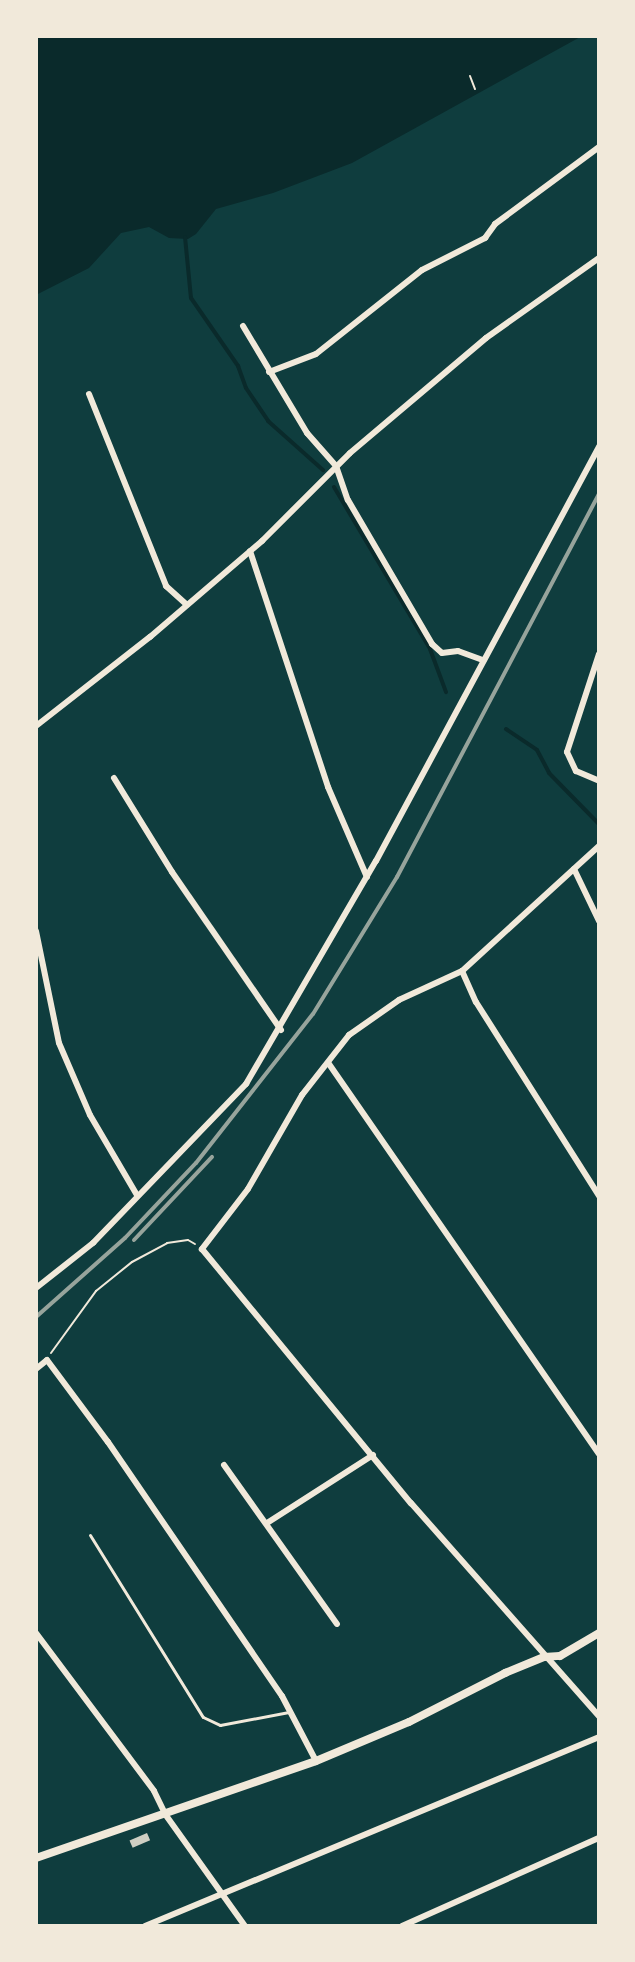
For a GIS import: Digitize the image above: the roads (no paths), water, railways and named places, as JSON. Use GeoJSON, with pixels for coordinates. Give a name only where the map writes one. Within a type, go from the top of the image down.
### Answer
{"type":"FeatureCollection","features":[{"type":"Feature","properties":{"kind":"street"},"geometry":{"type":"LineString","coordinates":[[269,372],[316,354],[423,270],[485,238],[495,224],[599,147]]}},
{"type":"Feature","properties":{"kind":"street"},"geometry":{"type":"LineString","coordinates":[[36,726],[187,605],[250,551],[336,466],[486,338],[599,258]]}},
{"type":"Feature","properties":{"kind":"street"},"geometry":{"type":"LineString","coordinates":[[243,326],[307,433],[336,466],[348,500],[432,644],[442,653],[458,651],[483,660]]}},
{"type":"Feature","properties":{"kind":"street"},"geometry":{"type":"LineString","coordinates":[[89,394],[166,586],[187,605]]}},
{"type":"Feature","properties":{"kind":"street"},"geometry":{"type":"LineString","coordinates":[[38,1283],[93,1243],[246,1084],[280,1030],[367,877],[599,446]]}},
{"type":"Feature","properties":{"kind":"street"},"geometry":{"type":"LineString","coordinates":[[250,551],[328,787],[367,877]]}},
{"type":"Feature","properties":{"kind":"street"},"geometry":{"type":"LineString","coordinates":[[599,654],[567,752],[576,771],[599,781]]}},
{"type":"Feature","properties":{"kind":"street"},"geometry":{"type":"LineString","coordinates":[[114,778],[172,872],[280,1030]]}},
{"type":"Feature","properties":{"kind":"street"},"geometry":{"type":"LineString","coordinates":[[599,846],[462,971],[399,1000],[349,1035],[329,1064],[302,1095],[248,1189],[202,1249],[544,1657],[599,1716]]}},
{"type":"Feature","properties":{"kind":"street"},"geometry":{"type":"LineString","coordinates":[[574,868],[599,921]]}},
{"type":"Feature","properties":{"kind":"street"},"geometry":{"type":"LineString","coordinates":[[36,931],[59,1043],[90,1115],[137,1195]]}},
{"type":"Feature","properties":{"kind":"street"},"geometry":{"type":"LineString","coordinates":[[462,971],[476,1002],[599,1196]]}},
{"type":"Feature","properties":{"kind":"street"},"geometry":{"type":"LineString","coordinates":[[329,1064],[599,1454]]}},
{"type":"Feature","properties":{"kind":"street"},"geometry":{"type":"LineString","coordinates":[[36,1370],[47,1360],[196,1568],[289,1712],[316,1761]]}},
{"type":"Feature","properties":{"kind":"street"},"geometry":{"type":"LineString","coordinates":[[267,1523],[373,1455]]}},
{"type":"Feature","properties":{"kind":"street"},"geometry":{"type":"LineString","coordinates":[[224,1465],[267,1523],[297,1572],[337,1624]]}},
{"type":"Feature","properties":{"kind":"street"},"geometry":{"type":"LineString","coordinates":[[36,1633],[154,1791],[165,1814],[221,1897],[245,1926]]}},
{"type":"Feature","properties":{"kind":"street"},"geometry":{"type":"LineString","coordinates":[[36,1858],[316,1761],[409,1722],[544,1657],[560,1656],[599,1633]]}},
{"type":"Feature","properties":{"kind":"street"},"geometry":{"type":"LineString","coordinates":[[145,1926],[221,1897],[599,1737]]}},
{"type":"Feature","properties":{"kind":"street"},"geometry":{"type":"LineString","coordinates":[[402,1926],[599,1838]]}},
{"type":"Feature","properties":{"kind":"lane"},"geometry":{"type":"LineString","coordinates":[[90,1535],[203,1717],[220,1725],[289,1712]]}},
{"type":"Feature","properties":{"kind":"water"},"geometry":{"type":"Polygon","coordinates":[[[36,36],[582,36],[352,163],[273,193],[216,209],[196,234],[188,239],[169,238],[149,227],[121,233],[89,268],[36,295],[36,36]]]}},
{"type":"Feature","properties":{"kind":"waterway"},"geometry":{"type":"LineString","coordinates":[[185,237],[191,298],[238,366],[246,388],[268,421],[323,470]]}},
{"type":"Feature","properties":{"kind":"waterway"},"geometry":{"type":"LineString","coordinates":[[334,487],[430,649],[446,692]]}},
{"type":"Feature","properties":{"kind":"waterway"},"geometry":{"type":"LineString","coordinates":[[506,729],[537,750],[549,773],[599,824]]}},
{"type":"Feature","properties":{"kind":"railway"},"geometry":{"type":"LineString","coordinates":[[36,1317],[125,1238],[196,1163],[313,1014],[397,877],[599,494]]}},
{"type":"Feature","properties":{"kind":"railway"},"geometry":{"type":"LineString","coordinates":[[134,1240],[212,1157]]}}]}
